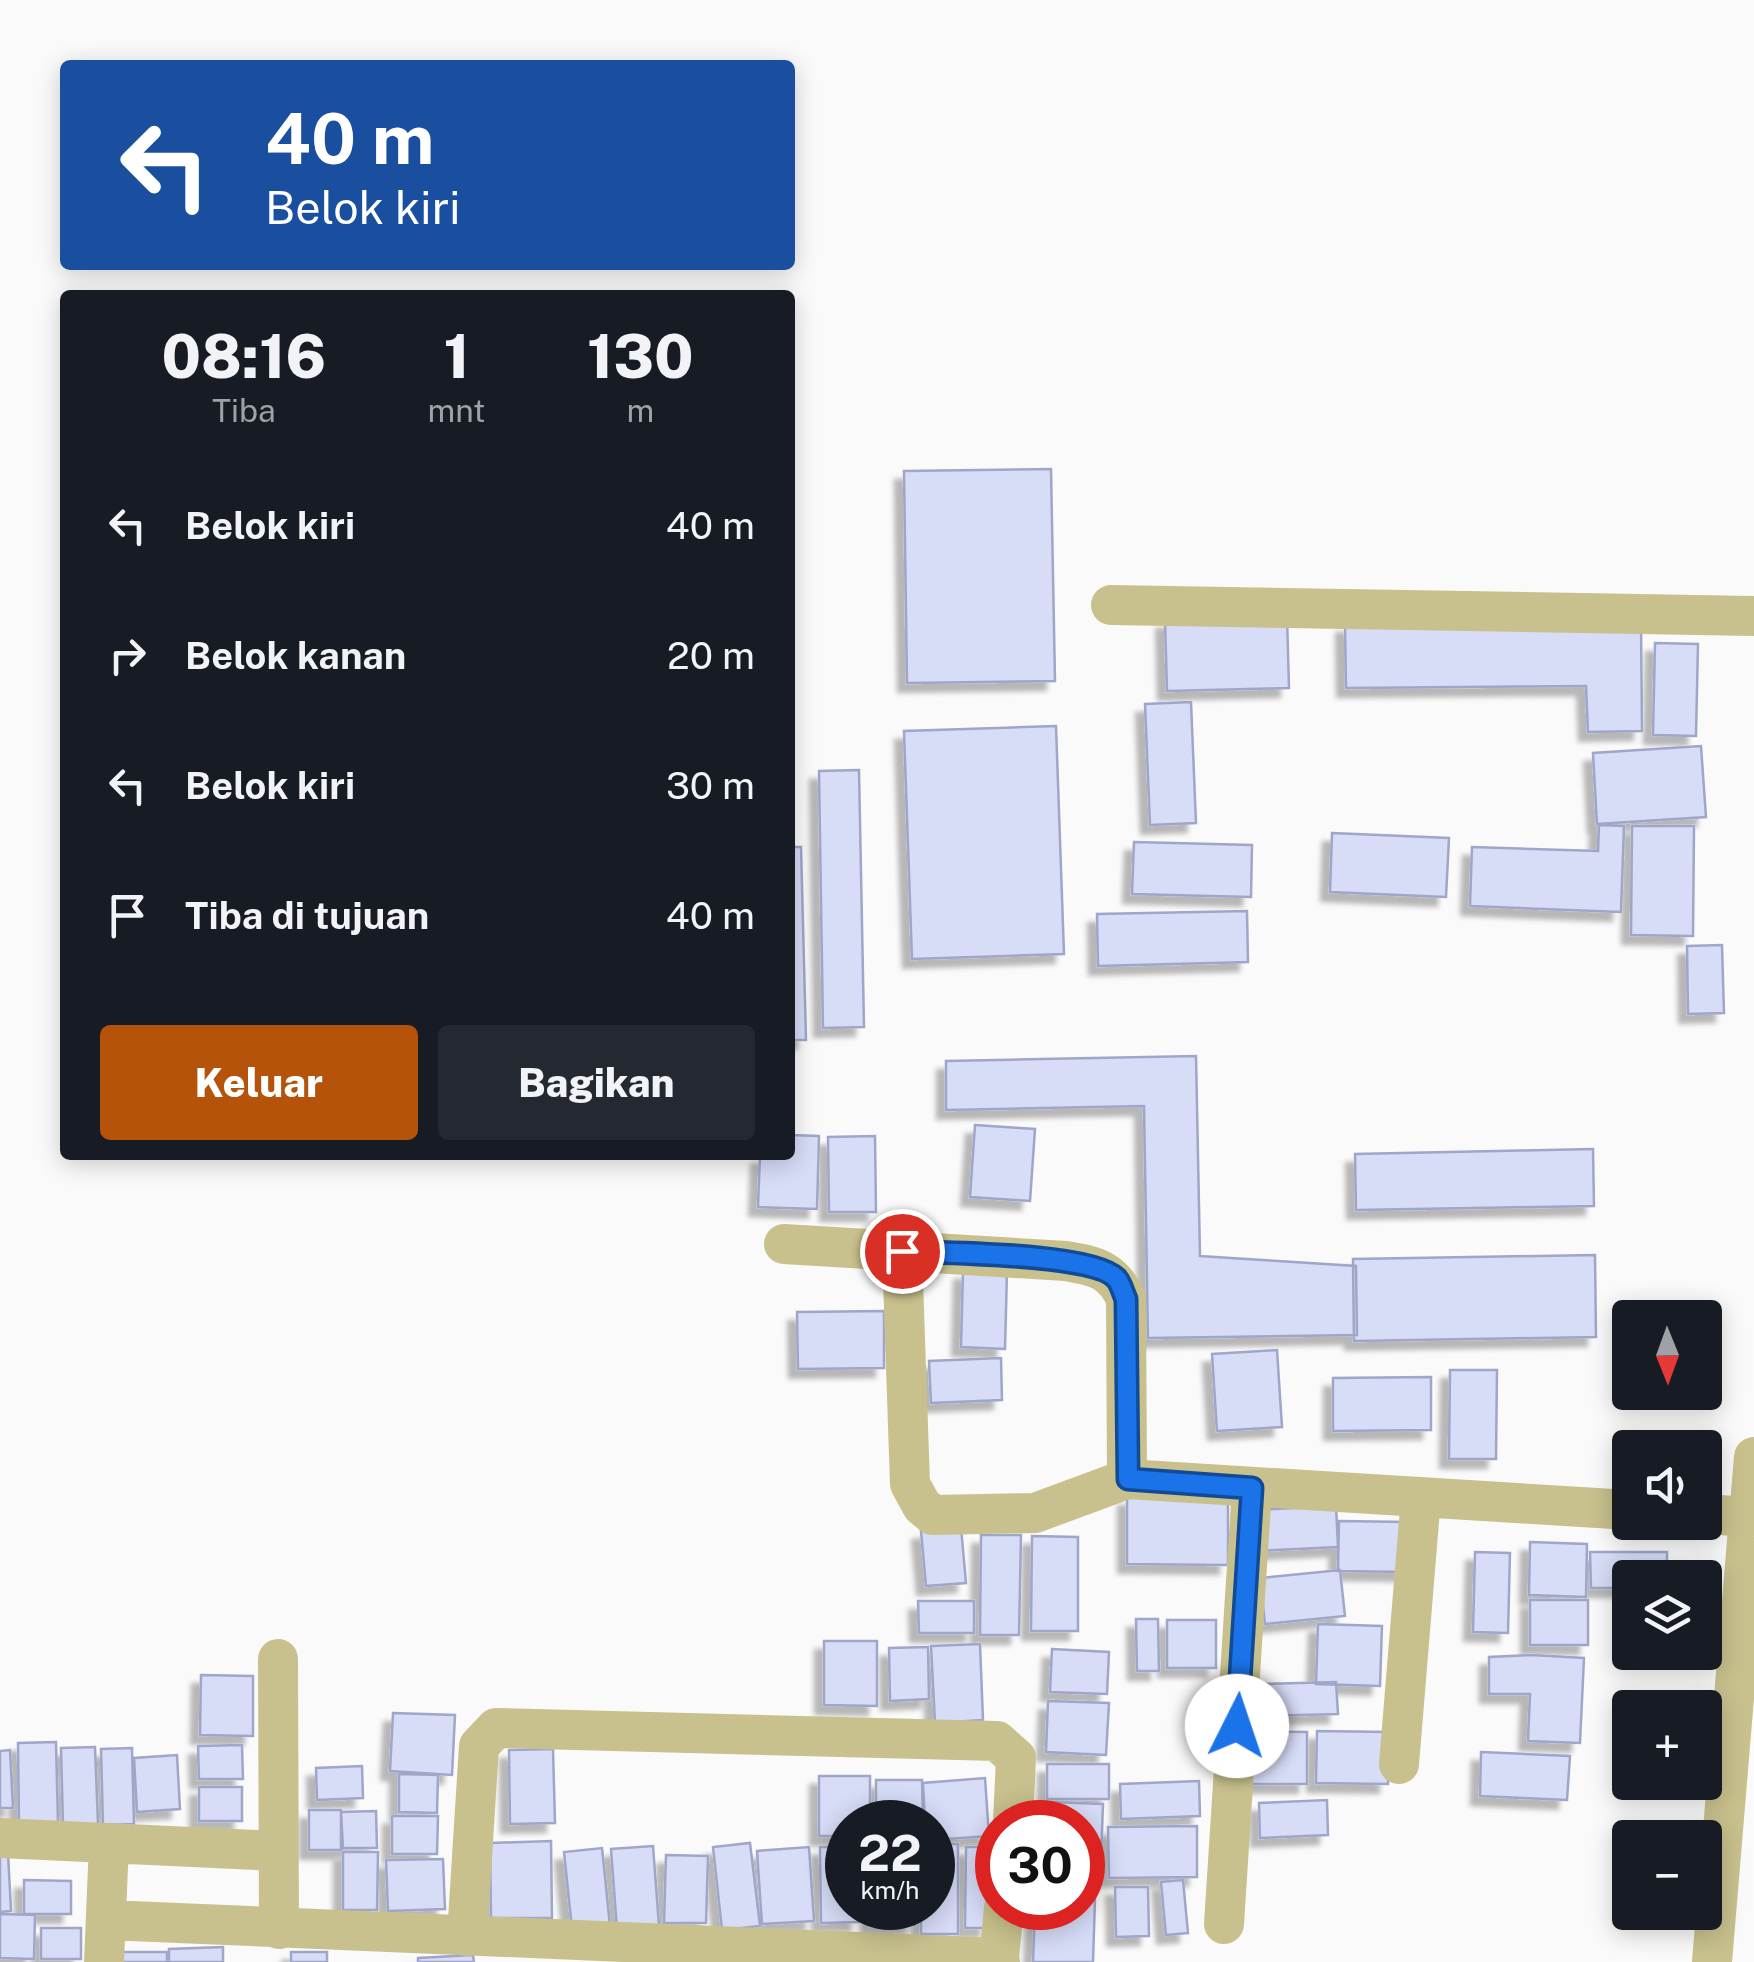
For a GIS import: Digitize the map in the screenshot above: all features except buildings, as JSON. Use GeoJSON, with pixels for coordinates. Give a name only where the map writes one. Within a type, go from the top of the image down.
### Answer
{"type":"FeatureCollection","features":[{"type":"Feature","properties":{"kind":"street"},"geometry":{"type":"LineString","coordinates":[[1111,605],[1754,616]]}},
{"type":"Feature","properties":{"kind":"street"},"geometry":{"type":"LineString","coordinates":[[784,1244],[1066,1261],[1097,1266],[1117,1278],[1126,1299],[1128,1479]]}},
{"type":"Feature","properties":{"kind":"street"},"geometry":{"type":"LineString","coordinates":[[902,1251],[910,1484],[922,1506],[933,1515],[1034,1513],[1128,1479],[1612,1509]]}},
{"type":"Feature","properties":{"kind":"street"},"geometry":{"type":"LineString","coordinates":[[1712,1962],[1754,1457]]}},
{"type":"Feature","properties":{"kind":"street"},"geometry":{"type":"LineString","coordinates":[[1224,1924],[1252,1488]]}},
{"type":"Feature","properties":{"kind":"street"},"geometry":{"type":"LineString","coordinates":[[1399,1764],[1421,1498]]}},
{"type":"Feature","properties":{"kind":"street"},"geometry":{"type":"LineString","coordinates":[[1722,1515],[1748,1517]]}},
{"type":"Feature","properties":{"kind":"street"},"geometry":{"type":"LineString","coordinates":[[278,1659],[279,1929]]}},
{"type":"Feature","properties":{"kind":"street"},"geometry":{"type":"LineString","coordinates":[[467,1936],[479,1746],[496,1728],[997,1742],[1016,1758],[1013,1800]]}},
{"type":"Feature","properties":{"kind":"street"},"geometry":{"type":"LineString","coordinates":[[0,1838],[278,1852]]}},
{"type":"Feature","properties":{"kind":"street"},"geometry":{"type":"LineString","coordinates":[[104,1962],[110,1843]]}},
{"type":"Feature","properties":{"kind":"street"},"geometry":{"type":"LineString","coordinates":[[107,1920],[279,1929],[406,1948],[467,1936],[600,1951],[999,1960],[1002,1930]]}},
{"type":"Feature","properties":{"kind":"route"},"geometry":{"type":"LineString","coordinates":[[902,1251],[1066,1261],[1097,1266],[1117,1278],[1126,1299],[1128,1479],[1252,1488],[1237,1726]]}}]}
